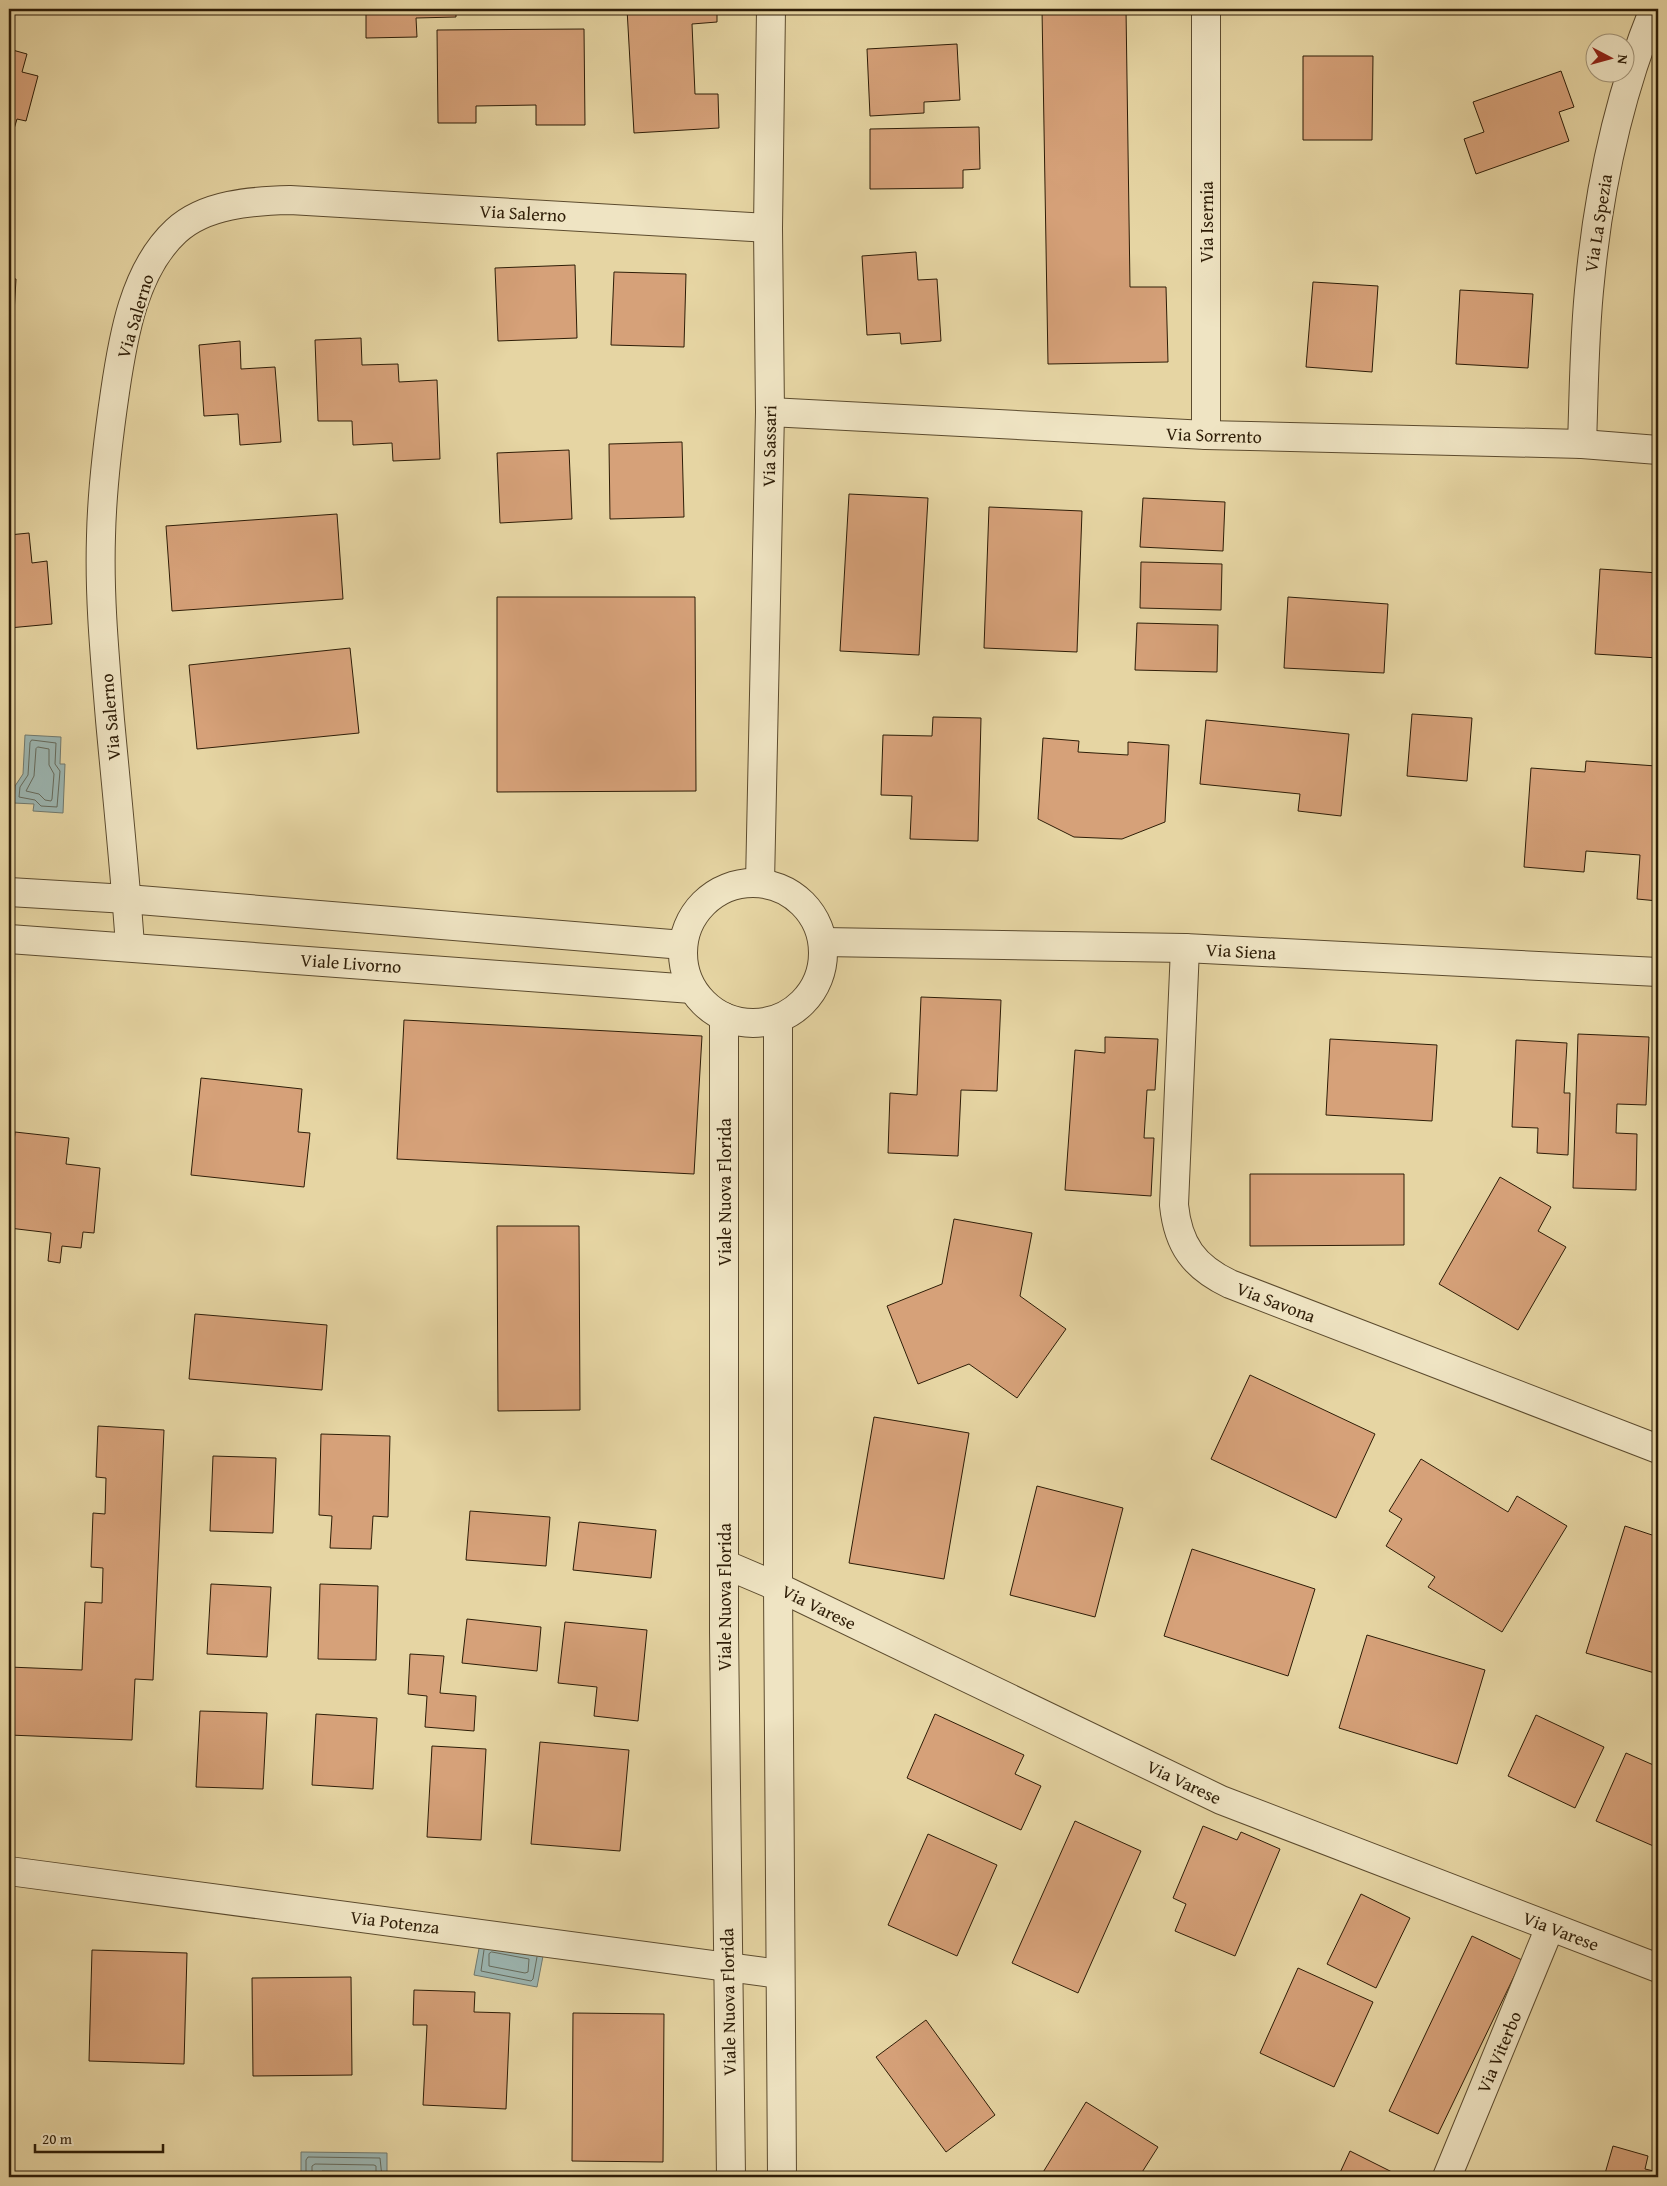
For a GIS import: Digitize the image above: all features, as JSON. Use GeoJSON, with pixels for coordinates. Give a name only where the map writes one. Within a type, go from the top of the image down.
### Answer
{"type":"FeatureCollection","features":[{"type":"Feature","properties":{"kind":"street","name":"Via Sassari"},"geometry":{"type":"LineString","coordinates":[[760,883],[770,412],[768,228],[771,9]]}},
{"type":"Feature","properties":{"kind":"street","name":"Via Isernia"},"geometry":{"type":"LineString","coordinates":[[1206,9],[1206,436]]}},
{"type":"Feature","properties":{"kind":"street","name":"Via La Spezia"},"geometry":{"type":"LineString","coordinates":[[1582,444],[1590,280],[1606,169],[1620,110],[1654,9]]}},
{"type":"Feature","properties":{"kind":"street","name":"Via Salerno"},"geometry":{"type":"LineString","coordinates":[[130,946],[103,641],[101,516],[107,448],[124,338],[138,292],[154,258],[165,242],[192,219],[207,212],[266,201],[290,200],[768,228]]}},
{"type":"Feature","properties":{"kind":"street","name":"Via Sorrento"},"geometry":{"type":"LineString","coordinates":[[770,412],[1206,436],[1582,444],[1658,450]]}},
{"type":"Feature","properties":{"kind":"street"},"geometry":{"type":"LineString","coordinates":[[760,883],[782,889],[801,902],[815,920],[823,942],[822,966],[814,988],[799,1007],[778,1019],[760,1023],[741,1023],[724,1017],[706,1006],[692,989],[684,968],[684,945],[689,924],[701,906],[718,892],[738,884],[760,883]]}},
{"type":"Feature","properties":{"kind":"street"},"geometry":{"type":"LineString","coordinates":[[9,892],[127,899],[684,945]]}},
{"type":"Feature","properties":{"kind":"street","name":"Viale Livorno"},"geometry":{"type":"LineString","coordinates":[[9,939],[130,946],[692,989]]}},
{"type":"Feature","properties":{"kind":"street","name":"Via Siena"},"geometry":{"type":"LineString","coordinates":[[823,942],[1185,948],[1658,972]]}},
{"type":"Feature","properties":{"kind":"street","name":"Via Savona"},"geometry":{"type":"LineString","coordinates":[[1185,948],[1174,1205],[1185,1248],[1194,1260],[1217,1278],[1230,1284],[1658,1449]]}},
{"type":"Feature","properties":{"kind":"street","name":"Viale Nuova Florida"},"geometry":{"type":"LineString","coordinates":[[724,1017],[724,1564],[730,2177]]}},
{"type":"Feature","properties":{"kind":"street"},"geometry":{"type":"LineString","coordinates":[[778,1019],[778,1586],[782,2177]]}},
{"type":"Feature","properties":{"kind":"street","name":"Via Varese"},"geometry":{"type":"LineString","coordinates":[[724,1564],[778,1586],[1221,1800],[1658,1968]]}},
{"type":"Feature","properties":{"kind":"street","name":"Via Potenza"},"geometry":{"type":"LineString","coordinates":[[9,1871],[727,1965],[780,1974]]}},
{"type":"Feature","properties":{"kind":"street","name":"Via Viterbo"},"geometry":{"type":"LineString","coordinates":[[1447,2177],[1550,1927]]}},
{"type":"Feature","properties":{"kind":"water"},"geometry":{"type":"Polygon","coordinates":[[[25,735],[61,737],[60,764],[65,764],[63,813],[33,811],[34,804],[14,803],[15,786],[23,774],[25,735]]]}},
{"type":"Feature","properties":{"kind":"water"},"geometry":{"type":"Polygon","coordinates":[[[481,1938],[544,1951],[537,1987],[474,1975],[481,1938]]]}},
{"type":"Feature","properties":{"kind":"water"},"geometry":{"type":"Polygon","coordinates":[[[301,2152],[387,2153],[387,2177],[301,2177],[301,2152]]]}},
{"type":"Feature","properties":{"kind":"building"},"geometry":{"type":"Polygon","coordinates":[[[346,9],[456,9],[456,17],[416,18],[417,37],[366,38],[366,13],[346,13],[346,9]]]}},
{"type":"Feature","properties":{"kind":"building"},"geometry":{"type":"Polygon","coordinates":[[[627,9],[717,9],[717,22],[692,24],[695,94],[718,94],[719,128],[634,133],[627,9]]]}},
{"type":"Feature","properties":{"kind":"building"},"geometry":{"type":"Polygon","coordinates":[[[1042,9],[1126,9],[1130,287],[1166,287],[1168,362],[1048,364],[1042,9]]]}},
{"type":"Feature","properties":{"kind":"building"},"geometry":{"type":"Polygon","coordinates":[[[584,29],[585,125],[536,125],[536,105],[476,106],[476,123],[438,123],[437,30],[584,29]]]}},
{"type":"Feature","properties":{"kind":"building"},"geometry":{"type":"Polygon","coordinates":[[[957,44],[960,100],[924,102],[924,113],[870,116],[867,49],[957,44]]]}},
{"type":"Feature","properties":{"kind":"building"},"geometry":{"type":"Polygon","coordinates":[[[9,49],[27,54],[22,72],[38,76],[26,121],[17,119],[14,129],[9,128],[9,49]]]}},
{"type":"Feature","properties":{"kind":"building"},"geometry":{"type":"Polygon","coordinates":[[[1303,56],[1373,56],[1372,140],[1303,140],[1303,56]]]}},
{"type":"Feature","properties":{"kind":"building"},"geometry":{"type":"Polygon","coordinates":[[[1561,71],[1574,107],[1559,112],[1569,141],[1476,174],[1464,139],[1484,132],[1473,102],[1561,71]]]}},
{"type":"Feature","properties":{"kind":"building"},"geometry":{"type":"Polygon","coordinates":[[[979,127],[980,169],[963,170],[963,188],[870,189],[870,129],[979,127]]]}},
{"type":"Feature","properties":{"kind":"building"},"geometry":{"type":"Polygon","coordinates":[[[916,252],[918,280],[937,279],[941,341],[901,344],[900,333],[867,335],[862,256],[916,252]]]}},
{"type":"Feature","properties":{"kind":"building"},"geometry":{"type":"Polygon","coordinates":[[[575,265],[577,338],[498,341],[495,268],[575,265]]]}},
{"type":"Feature","properties":{"kind":"building"},"geometry":{"type":"Polygon","coordinates":[[[614,272],[686,274],[684,347],[611,345],[614,272]]]}},
{"type":"Feature","properties":{"kind":"building"},"geometry":{"type":"Polygon","coordinates":[[[9,278],[16,279],[13,331],[9,331],[9,278]]]}},
{"type":"Feature","properties":{"kind":"building"},"geometry":{"type":"Polygon","coordinates":[[[1313,282],[1378,286],[1372,372],[1306,367],[1313,282]]]}},
{"type":"Feature","properties":{"kind":"building"},"geometry":{"type":"Polygon","coordinates":[[[1460,290],[1533,294],[1528,368],[1456,364],[1460,290]]]}},
{"type":"Feature","properties":{"kind":"building"},"geometry":{"type":"Polygon","coordinates":[[[361,338],[362,365],[398,364],[399,382],[437,380],[440,459],[393,461],[392,443],[353,445],[352,421],[318,421],[315,340],[361,338]]]}},
{"type":"Feature","properties":{"kind":"building"},"geometry":{"type":"Polygon","coordinates":[[[240,341],[241,369],[275,367],[281,442],[240,445],[238,414],[204,416],[199,345],[240,341]]]}},
{"type":"Feature","properties":{"kind":"building"},"geometry":{"type":"Polygon","coordinates":[[[682,442],[684,517],[610,519],[609,444],[682,442]]]}},
{"type":"Feature","properties":{"kind":"building"},"geometry":{"type":"Polygon","coordinates":[[[569,450],[572,519],[500,523],[497,453],[569,450]]]}},
{"type":"Feature","properties":{"kind":"building"},"geometry":{"type":"Polygon","coordinates":[[[849,494],[928,498],[919,655],[840,651],[849,494]]]}},
{"type":"Feature","properties":{"kind":"building"},"geometry":{"type":"Polygon","coordinates":[[[1143,498],[1225,502],[1223,551],[1140,547],[1143,498]]]}},
{"type":"Feature","properties":{"kind":"building"},"geometry":{"type":"Polygon","coordinates":[[[989,507],[1082,511],[1077,652],[984,648],[989,507]]]}},
{"type":"Feature","properties":{"kind":"building"},"geometry":{"type":"Polygon","coordinates":[[[337,514],[343,599],[172,611],[166,526],[337,514]]]}},
{"type":"Feature","properties":{"kind":"building"},"geometry":{"type":"Polygon","coordinates":[[[29,533],[32,563],[47,561],[52,624],[9,628],[9,535],[29,533]]]}},
{"type":"Feature","properties":{"kind":"building"},"geometry":{"type":"Polygon","coordinates":[[[1141,562],[1222,564],[1221,610],[1140,608],[1141,562]]]}},
{"type":"Feature","properties":{"kind":"building"},"geometry":{"type":"Polygon","coordinates":[[[1600,569],[1658,573],[1658,658],[1595,654],[1600,569]]]}},
{"type":"Feature","properties":{"kind":"building"},"geometry":{"type":"Polygon","coordinates":[[[497,597],[695,597],[696,791],[497,792],[497,597]]]}},
{"type":"Feature","properties":{"kind":"building"},"geometry":{"type":"Polygon","coordinates":[[[1288,597],[1388,604],[1384,673],[1284,668],[1288,597]]]}},
{"type":"Feature","properties":{"kind":"building"},"geometry":{"type":"Polygon","coordinates":[[[1137,623],[1218,625],[1217,672],[1135,670],[1137,623]]]}},
{"type":"Feature","properties":{"kind":"building"},"geometry":{"type":"Polygon","coordinates":[[[350,648],[359,733],[197,749],[189,665],[350,648]]]}},
{"type":"Feature","properties":{"kind":"building"},"geometry":{"type":"Polygon","coordinates":[[[9,691],[12,691],[9,732],[9,691]]]}},
{"type":"Feature","properties":{"kind":"building"},"geometry":{"type":"Polygon","coordinates":[[[1412,714],[1472,718],[1467,781],[1407,776],[1412,714]]]}},
{"type":"Feature","properties":{"kind":"building"},"geometry":{"type":"Polygon","coordinates":[[[933,717],[981,718],[978,841],[910,839],[912,796],[881,795],[883,735],[932,736],[933,717]]]}},
{"type":"Feature","properties":{"kind":"building"},"geometry":{"type":"Polygon","coordinates":[[[1206,720],[1349,734],[1341,816],[1298,811],[1300,794],[1200,784],[1206,720]]]}},
{"type":"Feature","properties":{"kind":"building"},"geometry":{"type":"Polygon","coordinates":[[[1043,738],[1079,741],[1078,752],[1128,755],[1128,742],[1169,745],[1165,822],[1122,839],[1074,837],[1038,819],[1043,738]]]}},
{"type":"Feature","properties":{"kind":"building"},"geometry":{"type":"Polygon","coordinates":[[[1586,761],[1656,766],[1655,773],[1658,774],[1658,901],[1637,899],[1640,855],[1586,851],[1584,872],[1524,867],[1531,768],[1585,772],[1586,761]]]}},
{"type":"Feature","properties":{"kind":"building"},"geometry":{"type":"Polygon","coordinates":[[[921,997],[1001,1000],[997,1091],[961,1090],[958,1156],[888,1153],[890,1093],[917,1095],[921,997]]]}},
{"type":"Feature","properties":{"kind":"building"},"geometry":{"type":"Polygon","coordinates":[[[404,1020],[702,1036],[694,1174],[397,1159],[404,1020]]]}},
{"type":"Feature","properties":{"kind":"building"},"geometry":{"type":"Polygon","coordinates":[[[1578,1034],[1649,1037],[1646,1105],[1617,1104],[1616,1133],[1637,1134],[1636,1190],[1573,1188],[1578,1034]]]}},
{"type":"Feature","properties":{"kind":"building"},"geometry":{"type":"Polygon","coordinates":[[[1105,1037],[1158,1039],[1155,1090],[1147,1090],[1144,1138],[1154,1138],[1151,1196],[1065,1190],[1075,1050],[1105,1053],[1105,1037]]]}},
{"type":"Feature","properties":{"kind":"building"},"geometry":{"type":"Polygon","coordinates":[[[1330,1039],[1437,1045],[1432,1121],[1326,1115],[1330,1039]]]}},
{"type":"Feature","properties":{"kind":"building"},"geometry":{"type":"Polygon","coordinates":[[[1516,1040],[1567,1043],[1564,1093],[1570,1093],[1568,1155],[1537,1153],[1538,1128],[1512,1127],[1516,1040]]]}},
{"type":"Feature","properties":{"kind":"building"},"geometry":{"type":"Polygon","coordinates":[[[201,1078],[302,1089],[298,1132],[310,1133],[304,1187],[191,1175],[201,1078]]]}},
{"type":"Feature","properties":{"kind":"building"},"geometry":{"type":"Polygon","coordinates":[[[15,1132],[69,1138],[66,1164],[100,1168],[94,1233],[83,1232],[81,1248],[62,1246],[60,1263],[48,1261],[51,1233],[9,1228],[9,1194],[15,1132]]]}},
{"type":"Feature","properties":{"kind":"building"},"geometry":{"type":"Polygon","coordinates":[[[1250,1174],[1404,1174],[1404,1245],[1250,1246],[1250,1174]]]}},
{"type":"Feature","properties":{"kind":"building"},"geometry":{"type":"Polygon","coordinates":[[[1500,1177],[1551,1207],[1538,1231],[1566,1247],[1518,1330],[1439,1284],[1500,1177]]]}},
{"type":"Feature","properties":{"kind":"building"},"geometry":{"type":"Polygon","coordinates":[[[954,1219],[1032,1233],[1020,1296],[1066,1329],[1017,1398],[969,1364],[918,1384],[887,1306],[942,1284],[954,1219]]]}},
{"type":"Feature","properties":{"kind":"building"},"geometry":{"type":"Polygon","coordinates":[[[497,1226],[579,1226],[580,1410],[498,1411],[497,1226]]]}},
{"type":"Feature","properties":{"kind":"building"},"geometry":{"type":"Polygon","coordinates":[[[195,1314],[327,1325],[322,1390],[189,1379],[195,1314]]]}},
{"type":"Feature","properties":{"kind":"building"},"geometry":{"type":"Polygon","coordinates":[[[1250,1375],[1375,1434],[1336,1518],[1211,1459],[1250,1375]]]}},
{"type":"Feature","properties":{"kind":"building"},"geometry":{"type":"Polygon","coordinates":[[[874,1417],[969,1433],[944,1579],[849,1563],[874,1417]]]}},
{"type":"Feature","properties":{"kind":"building"},"geometry":{"type":"Polygon","coordinates":[[[98,1426],[164,1430],[153,1680],[135,1679],[132,1740],[9,1735],[9,1667],[82,1670],[85,1602],[102,1603],[103,1568],[91,1567],[93,1513],[105,1514],[106,1478],[96,1477],[98,1426]]]}},
{"type":"Feature","properties":{"kind":"building"},"geometry":{"type":"Polygon","coordinates":[[[321,1434],[390,1436],[388,1517],[373,1516],[371,1549],[330,1548],[332,1516],[319,1515],[321,1434]]]}},
{"type":"Feature","properties":{"kind":"building"},"geometry":{"type":"Polygon","coordinates":[[[213,1456],[276,1458],[273,1533],[210,1531],[213,1456]]]}},
{"type":"Feature","properties":{"kind":"building"},"geometry":{"type":"Polygon","coordinates":[[[1421,1459],[1508,1512],[1517,1496],[1567,1526],[1502,1632],[1428,1587],[1435,1577],[1386,1546],[1402,1519],[1389,1511],[1421,1459]]]}},
{"type":"Feature","properties":{"kind":"building"},"geometry":{"type":"Polygon","coordinates":[[[1037,1486],[1123,1508],[1095,1617],[1010,1595],[1037,1486]]]}},
{"type":"Feature","properties":{"kind":"building"},"geometry":{"type":"Polygon","coordinates":[[[470,1511],[550,1517],[546,1566],[466,1560],[470,1511]]]}},
{"type":"Feature","properties":{"kind":"building"},"geometry":{"type":"Polygon","coordinates":[[[579,1522],[656,1530],[651,1578],[573,1570],[579,1522]]]}},
{"type":"Feature","properties":{"kind":"building"},"geometry":{"type":"Polygon","coordinates":[[[1625,1526],[1658,1537],[1658,1674],[1586,1653],[1625,1526]]]}},
{"type":"Feature","properties":{"kind":"building"},"geometry":{"type":"Polygon","coordinates":[[[1192,1549],[1315,1589],[1288,1676],[1164,1636],[1192,1549]]]}},
{"type":"Feature","properties":{"kind":"building"},"geometry":{"type":"Polygon","coordinates":[[[211,1584],[271,1587],[267,1657],[207,1654],[211,1584]]]}},
{"type":"Feature","properties":{"kind":"building"},"geometry":{"type":"Polygon","coordinates":[[[320,1584],[378,1586],[376,1660],[318,1659],[320,1584]]]}},
{"type":"Feature","properties":{"kind":"building"},"geometry":{"type":"Polygon","coordinates":[[[467,1619],[541,1627],[537,1671],[462,1663],[467,1619]]]}},
{"type":"Feature","properties":{"kind":"building"},"geometry":{"type":"Polygon","coordinates":[[[565,1622],[647,1630],[638,1721],[594,1716],[597,1687],[558,1683],[565,1622]]]}},
{"type":"Feature","properties":{"kind":"building"},"geometry":{"type":"Polygon","coordinates":[[[1367,1635],[1485,1670],[1457,1764],[1339,1728],[1367,1635]]]}},
{"type":"Feature","properties":{"kind":"building"},"geometry":{"type":"Polygon","coordinates":[[[410,1654],[444,1656],[440,1693],[476,1696],[474,1731],[425,1727],[427,1696],[408,1694],[410,1654]]]}},
{"type":"Feature","properties":{"kind":"building"},"geometry":{"type":"Polygon","coordinates":[[[200,1711],[267,1713],[263,1789],[196,1787],[200,1711]]]}},
{"type":"Feature","properties":{"kind":"building"},"geometry":{"type":"Polygon","coordinates":[[[316,1714],[377,1718],[373,1789],[312,1785],[316,1714]]]}},
{"type":"Feature","properties":{"kind":"building"},"geometry":{"type":"Polygon","coordinates":[[[935,1714],[1024,1755],[1015,1774],[1041,1786],[1021,1830],[907,1778],[935,1714]]]}},
{"type":"Feature","properties":{"kind":"building"},"geometry":{"type":"Polygon","coordinates":[[[1536,1715],[1604,1747],[1575,1808],[1508,1776],[1536,1715]]]}},
{"type":"Feature","properties":{"kind":"building"},"geometry":{"type":"Polygon","coordinates":[[[540,1742],[629,1750],[620,1851],[531,1844],[540,1742]]]}},
{"type":"Feature","properties":{"kind":"building"},"geometry":{"type":"Polygon","coordinates":[[[432,1746],[486,1749],[481,1840],[427,1837],[432,1746]]]}},
{"type":"Feature","properties":{"kind":"building"},"geometry":{"type":"Polygon","coordinates":[[[1626,1753],[1658,1767],[1658,1848],[1596,1821],[1626,1753]]]}},
{"type":"Feature","properties":{"kind":"building"},"geometry":{"type":"Polygon","coordinates":[[[1075,1821],[1141,1851],[1078,1993],[1012,1963],[1075,1821]]]}},
{"type":"Feature","properties":{"kind":"building"},"geometry":{"type":"Polygon","coordinates":[[[1203,1826],[1237,1840],[1241,1832],[1280,1849],[1235,1956],[1175,1931],[1186,1904],[1173,1898],[1203,1826]]]}},
{"type":"Feature","properties":{"kind":"building"},"geometry":{"type":"Polygon","coordinates":[[[928,1834],[997,1865],[957,1956],[888,1925],[928,1834]]]}},
{"type":"Feature","properties":{"kind":"building"},"geometry":{"type":"Polygon","coordinates":[[[1361,1894],[1410,1918],[1376,1988],[1327,1964],[1361,1894]]]}},
{"type":"Feature","properties":{"kind":"building"},"geometry":{"type":"Polygon","coordinates":[[[1472,1936],[1522,1960],[1438,2134],[1389,2111],[1472,1936]]]}},
{"type":"Feature","properties":{"kind":"building"},"geometry":{"type":"Polygon","coordinates":[[[92,1950],[187,1953],[184,2064],[89,2061],[92,1950]]]}},
{"type":"Feature","properties":{"kind":"building"},"geometry":{"type":"Polygon","coordinates":[[[1298,1968],[1373,2002],[1334,2087],[1260,2053],[1298,1968]]]}},
{"type":"Feature","properties":{"kind":"building"},"geometry":{"type":"Polygon","coordinates":[[[351,1977],[352,2075],[253,2076],[252,1978],[351,1977]]]}},
{"type":"Feature","properties":{"kind":"building"},"geometry":{"type":"Polygon","coordinates":[[[414,1990],[475,1992],[474,2012],[510,2013],[506,2109],[423,2105],[427,2025],[413,2025],[414,1990]]]}},
{"type":"Feature","properties":{"kind":"building"},"geometry":{"type":"Polygon","coordinates":[[[573,2013],[664,2014],[663,2162],[572,2161],[573,2013]]]}},
{"type":"Feature","properties":{"kind":"building"},"geometry":{"type":"Polygon","coordinates":[[[926,2020],[995,2115],[946,2152],[876,2057],[926,2020]]]}},
{"type":"Feature","properties":{"kind":"building"},"geometry":{"type":"Polygon","coordinates":[[[1086,2102],[1158,2147],[1139,2177],[1048,2177],[1042,2174],[1086,2102]]]}},
{"type":"Feature","properties":{"kind":"building"},"geometry":{"type":"Polygon","coordinates":[[[1613,2146],[1648,2156],[1645,2169],[1658,2172],[1658,2177],[1604,2177],[1613,2146]]]}},
{"type":"Feature","properties":{"kind":"building"},"geometry":{"type":"Polygon","coordinates":[[[1350,2151],[1398,2175],[1397,2177],[1338,2177],[1350,2151]]]}},
{"type":"Feature","properties":{"kind":"building"},"geometry":{"type":"Polygon","coordinates":[[[161,2173],[243,2173],[243,2177],[161,2177],[161,2173]]]}}]}
